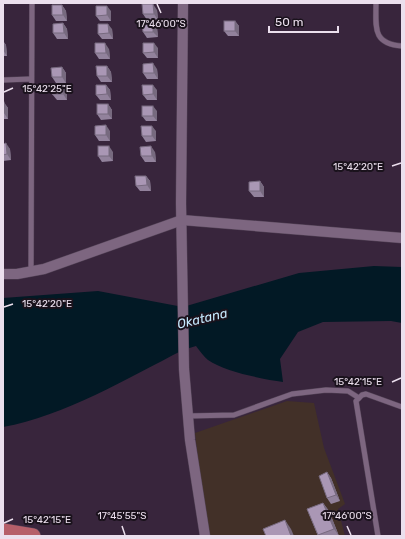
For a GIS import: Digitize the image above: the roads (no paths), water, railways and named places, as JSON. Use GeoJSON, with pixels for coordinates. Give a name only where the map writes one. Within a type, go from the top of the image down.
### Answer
{"type":"FeatureCollection","features":[{"type":"Feature","properties":{"kind":"main road"},"geometry":{"type":"LineString","coordinates":[[3,531],[33,536]]}},
{"type":"Feature","properties":{"kind":"street"},"geometry":{"type":"LineString","coordinates":[[183,3],[182,289],[184,369],[187,416],[205,536]]}},
{"type":"Feature","properties":{"kind":"street"},"geometry":{"type":"LineString","coordinates":[[3,274],[31,272],[182,220],[402,238]]}},
{"type":"Feature","properties":{"kind":"lane"},"geometry":{"type":"LineString","coordinates":[[31,272],[32,3]]}},
{"type":"Feature","properties":{"kind":"lane"},"geometry":{"type":"LineString","coordinates":[[376,3],[376,28],[380,38],[386,44],[402,46]]}},
{"type":"Feature","properties":{"kind":"lane"},"geometry":{"type":"LineString","coordinates":[[3,80],[31,79]]}},
{"type":"Feature","properties":{"kind":"lane"},"geometry":{"type":"LineString","coordinates":[[187,416],[234,415],[292,394],[326,390],[348,391],[359,398]]}},
{"type":"Feature","properties":{"kind":"lane"},"geometry":{"type":"LineString","coordinates":[[378,536],[356,402],[359,398],[366,394],[402,407]]}},
{"type":"Feature","properties":{"kind":"water","name":"Okatana"},"geometry":{"type":"Polygon","coordinates":[[[374,266],[402,267],[402,323],[391,321],[323,322],[298,332],[280,359],[283,382],[255,377],[224,368],[208,360],[196,346],[183,350],[118,384],[72,405],[26,422],[3,427],[3,298],[98,291],[183,307],[299,273],[374,266]]]}}]}
